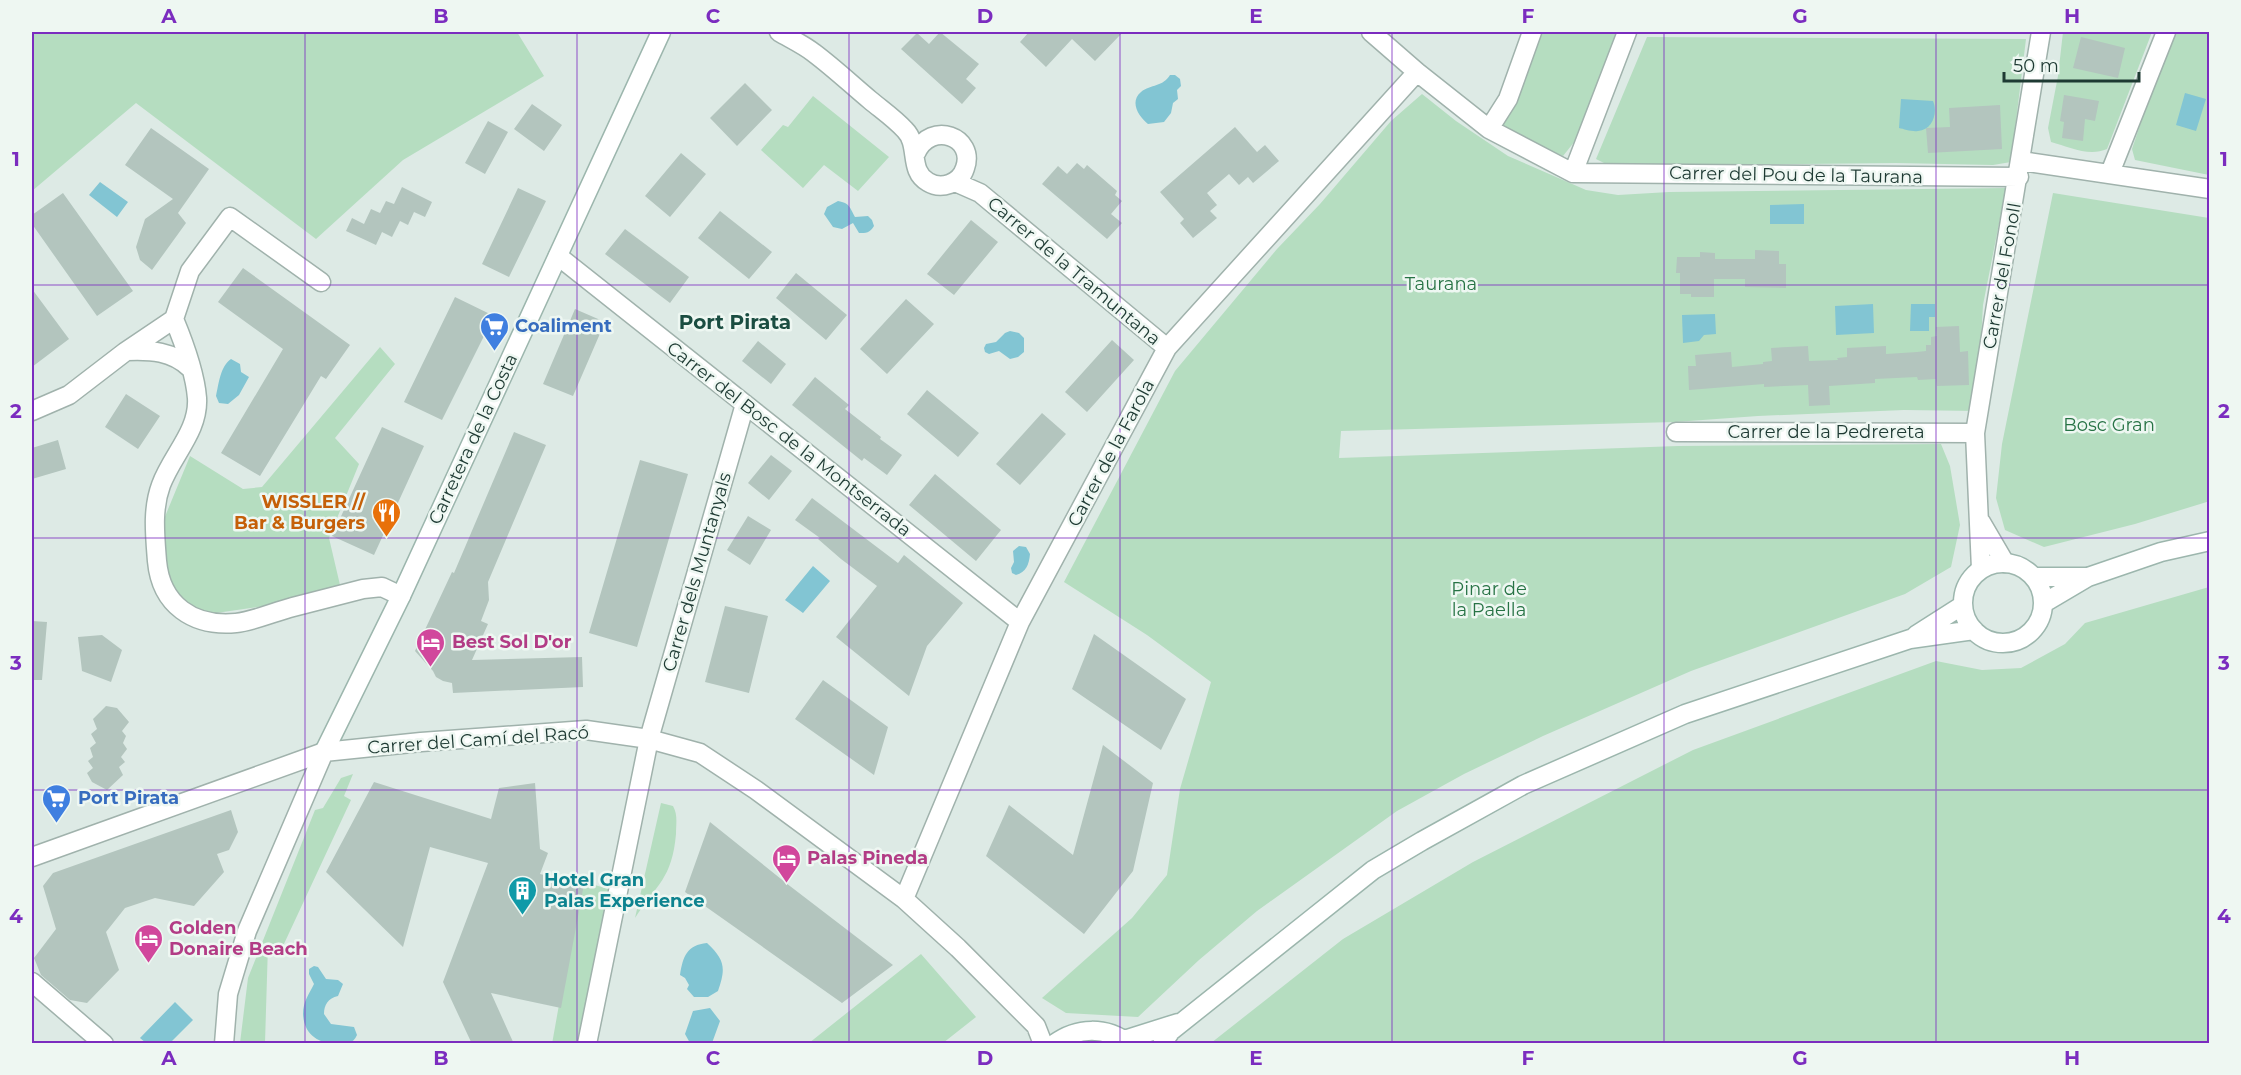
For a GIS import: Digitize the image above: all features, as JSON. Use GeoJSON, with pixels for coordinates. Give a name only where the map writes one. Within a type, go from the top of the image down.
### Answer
{"type":"FeatureCollection","features":[{"type":"Feature","properties":{"kind":"street","name":"Carretera de la Costa"},"geometry":{"type":"LineString","coordinates":[[224,1044],[228,994],[247,931],[324,752],[401,596],[661,32]]}},
{"type":"Feature","properties":{"kind":"street"},"geometry":{"type":"LineString","coordinates":[[779,32],[813,52]]}},
{"type":"Feature","properties":{"kind":"street"},"geometry":{"type":"LineString","coordinates":[[796,32],[813,52],[907,132],[916,153]]}},
{"type":"Feature","properties":{"kind":"street"},"geometry":{"type":"LineString","coordinates":[[1371,32],[1489,129],[1573,173],[1627,32]]}},
{"type":"Feature","properties":{"kind":"street"},"geometry":{"type":"LineString","coordinates":[[1489,129],[1508,99],[1532,32]]}},
{"type":"Feature","properties":{"kind":"street","name":"Carrer del Fonoll"},"geometry":{"type":"LineString","coordinates":[[1981,569],[1975,433],[2041,32]]}},
{"type":"Feature","properties":{"kind":"street"},"geometry":{"type":"LineString","coordinates":[[2110,173],[2166,32]]}},
{"type":"Feature","properties":{"kind":"street","name":"Carrer de la Farola"},"geometry":{"type":"LineString","coordinates":[[904,899],[1020,622],[1167,348],[1417,72]]}},
{"type":"Feature","properties":{"kind":"street"},"geometry":{"type":"LineString","coordinates":[[907,132],[940,134],[956,139],[966,152],[960,175],[947,185],[938,186],[922,178],[915,162],[919,145],[932,135]]}},
{"type":"Feature","properties":{"kind":"street","name":"Carrer del Pou de la Taurana"},"geometry":{"type":"LineString","coordinates":[[1573,173],[2020,169],[2110,173],[2210,189]]}},
{"type":"Feature","properties":{"kind":"street","name":"Carrer de la Tramuntana"},"geometry":{"type":"LineString","coordinates":[[960,175],[1167,348]]}},
{"type":"Feature","properties":{"kind":"street"},"geometry":{"type":"LineString","coordinates":[[321,282],[230,217],[190,271],[174,319],[190,368],[197,399],[191,431],[161,485],[155,510],[158,568],[165,594],[183,613],[208,622],[237,623],[363,589],[382,587],[401,596]]}},
{"type":"Feature","properties":{"kind":"street","name":"Carrer del Bosc de la Montserrada"},"geometry":{"type":"LineString","coordinates":[[558,256],[1020,622]]}},
{"type":"Feature","properties":{"kind":"street"},"geometry":{"type":"LineString","coordinates":[[32,411],[69,395],[174,319]]}},
{"type":"Feature","properties":{"kind":"street"},"geometry":{"type":"LineString","coordinates":[[127,351],[148,350],[167,353],[182,360],[190,368]]}},
{"type":"Feature","properties":{"kind":"street","name":"Carrer dels Muntanyals"},"geometry":{"type":"LineString","coordinates":[[588,1044],[649,739],[745,404]]}},
{"type":"Feature","properties":{"kind":"street","name":"Carrer de la Pedrereta"},"geometry":{"type":"LineString","coordinates":[[1676,432],[1975,433]]}},
{"type":"Feature","properties":{"kind":"street","name":"Carrer del Fonoll"},"geometry":{"type":"LineString","coordinates":[[1980,521],[2005,563]]}},
{"type":"Feature","properties":{"kind":"street"},"geometry":{"type":"LineString","coordinates":[[2044,603],[2088,577],[2161,552],[2210,541]]}},
{"type":"Feature","properties":{"kind":"street"},"geometry":{"type":"LineString","coordinates":[[2005,563],[2016,564],[2034,577],[2043,594],[2044,603],[2041,617],[2024,638],[1997,643],[1984,638],[1974,630],[1966,619],[1963,605],[1965,591],[1971,579],[1981,569],[2005,563]]}},
{"type":"Feature","properties":{"kind":"street"},"geometry":{"type":"LineString","coordinates":[[2034,577],[2088,577]]}},
{"type":"Feature","properties":{"kind":"street"},"geometry":{"type":"LineString","coordinates":[[1910,639],[1963,605]]}},
{"type":"Feature","properties":{"kind":"street"},"geometry":{"type":"LineString","coordinates":[[1060,1040],[1077,1032],[1102,1031],[1127,1042],[1172,1032],[1373,870],[1523,785],[1685,714],[1910,639],[1974,630]]}},
{"type":"Feature","properties":{"kind":"street","name":"Carrer del Camí del Racó"},"geometry":{"type":"LineString","coordinates":[[32,857],[324,752],[421,742],[586,730],[649,739],[700,753],[756,790],[904,899],[958,948],[1036,1026],[1060,1040]]}},
{"type":"Feature","properties":{"kind":"street"},"geometry":{"type":"LineString","coordinates":[[32,982],[104,1044]]}},
{"type":"Feature","properties":{"kind":"street","name":"Carrer del Camí del Racó"},"geometry":{"type":"LineString","coordinates":[[1036,1026],[1043,1044]]}},
{"type":"Feature","properties":{"kind":"green space"},"geometry":{"type":"Polygon","coordinates":[[[32,32],[517,32],[544,76],[403,160],[316,239],[136,103],[32,191],[32,32]]]}},
{"type":"Feature","properties":{"kind":"green space"},"geometry":{"type":"Polygon","coordinates":[[[1542,32],[1619,32],[1579,136],[1563,156],[1500,127],[1523,85],[1542,32]]]}},
{"type":"Feature","properties":{"kind":"green space"},"geometry":{"type":"Polygon","coordinates":[[[2063,32],[2152,32],[2107,149],[2086,152],[2051,142],[2048,128],[2058,76],[2063,32]]]}},
{"type":"Feature","properties":{"kind":"green space"},"geometry":{"type":"Polygon","coordinates":[[[2171,32],[2209,32],[2209,175],[2135,160],[2132,149],[2171,32]]]}},
{"type":"Feature","properties":{"kind":"green space"},"geometry":{"type":"Polygon","coordinates":[[[1647,37],[2026,39],[2011,162],[1993,165],[1896,163],[1610,166],[1596,159],[1647,37]]]}},
{"type":"Feature","properties":{"kind":"green space"},"geometry":{"type":"Polygon","coordinates":[[[1422,94],[1456,121],[1508,156],[1586,190],[1618,195],[1669,192],[2006,188],[1983,305],[1977,411],[1904,410],[1675,422],[1341,431],[1339,458],[1678,446],[1941,444],[1950,466],[1960,525],[1951,567],[1905,594],[1691,671],[1543,736],[1464,774],[1397,811],[1257,911],[1199,960],[1138,1017],[1066,1013],[1042,998],[1132,918],[1167,875],[1180,789],[1211,682],[1147,635],[1064,582],[1175,371],[1277,249],[1320,204],[1391,121],[1422,94]]]}},
{"type":"Feature","properties":{"kind":"green space"},"geometry":{"type":"Polygon","coordinates":[[[813,96],[889,157],[858,191],[824,165],[803,188],[761,150],[783,125],[788,127],[813,96]]]}},
{"type":"Feature","properties":{"kind":"green space","name":"Bosc Gran"},"geometry":{"type":"Polygon","coordinates":[[[2053,193],[2209,218],[2210,501],[2135,524],[2044,547],[2005,530],[1996,498],[2002,444],[2053,193]]]}},
{"type":"Feature","properties":{"kind":"green space"},"geometry":{"type":"Polygon","coordinates":[[[380,347],[395,364],[335,438],[359,464],[329,538],[340,585],[286,603],[209,614],[179,603],[164,570],[164,519],[190,456],[243,489],[262,487],[380,347]]]}},
{"type":"Feature","properties":{"kind":"green space"},"geometry":{"type":"Polygon","coordinates":[[[2209,587],[2209,1043],[1211,1043],[1343,939],[1473,862],[1693,750],[1936,661],[1982,670],[2021,668],[2065,644],[2085,623],[2209,587]]]}},
{"type":"Feature","properties":{"kind":"green space"},"geometry":{"type":"Polygon","coordinates":[[[353,774],[344,796],[351,800],[283,946],[268,945],[265,1043],[240,1043],[248,978],[315,810],[323,808],[341,778],[353,774]]]}},
{"type":"Feature","properties":{"kind":"green space"},"geometry":{"type":"Polygon","coordinates":[[[661,803],[673,806],[676,813],[674,849],[662,880],[635,918],[661,803]]]}},
{"type":"Feature","properties":{"kind":"green space"},"geometry":{"type":"Polygon","coordinates":[[[581,881],[612,890],[581,1043],[552,1044],[581,881]]]}},
{"type":"Feature","properties":{"kind":"green space"},"geometry":{"type":"Polygon","coordinates":[[[921,954],[976,1017],[943,1043],[809,1043],[921,954]]]}},
{"type":"Feature","properties":{"kind":"water"},"geometry":{"type":"Polygon","coordinates":[[[1170,75],[1175,75],[1180,79],[1181,86],[1177,90],[1178,99],[1173,103],[1171,113],[1164,122],[1148,124],[1137,109],[1137,96],[1145,89],[1164,82],[1170,75]]]}},
{"type":"Feature","properties":{"kind":"water"},"geometry":{"type":"Polygon","coordinates":[[[2185,93],[2206,99],[2196,131],[2176,125],[2185,93]]]}},
{"type":"Feature","properties":{"kind":"water"},"geometry":{"type":"Polygon","coordinates":[[[1901,99],[1933,101],[1935,110],[1931,124],[1923,130],[1916,131],[1899,128],[1901,99]]]}},
{"type":"Feature","properties":{"kind":"water"},"geometry":{"type":"Polygon","coordinates":[[[100,182],[128,202],[117,217],[89,195],[100,182]]]}},
{"type":"Feature","properties":{"kind":"water"},"geometry":{"type":"Polygon","coordinates":[[[838,201],[847,205],[855,217],[868,216],[874,226],[868,232],[859,233],[853,223],[842,229],[833,227],[824,214],[827,207],[838,201]]]}},
{"type":"Feature","properties":{"kind":"water"},"geometry":{"type":"Polygon","coordinates":[[[1804,204],[1804,224],[1770,224],[1770,205],[1804,204]]]}},
{"type":"Feature","properties":{"kind":"water"},"geometry":{"type":"Polygon","coordinates":[[[1873,304],[1874,333],[1836,335],[1835,306],[1873,304]]]}},
{"type":"Feature","properties":{"kind":"water"},"geometry":{"type":"Polygon","coordinates":[[[1911,304],[1935,304],[1935,317],[1929,317],[1929,331],[1910,331],[1911,304]]]}},
{"type":"Feature","properties":{"kind":"water"},"geometry":{"type":"Polygon","coordinates":[[[1715,314],[1716,334],[1704,335],[1699,341],[1683,343],[1682,315],[1715,314]]]}},
{"type":"Feature","properties":{"kind":"water"},"geometry":{"type":"Polygon","coordinates":[[[1010,331],[1019,333],[1024,338],[1024,352],[1010,359],[999,351],[989,354],[985,352],[986,344],[996,342],[1010,331]]]}},
{"type":"Feature","properties":{"kind":"water"},"geometry":{"type":"Polygon","coordinates":[[[231,359],[240,364],[241,372],[249,377],[239,395],[228,404],[219,403],[216,396],[220,376],[224,366],[231,359]]]}},
{"type":"Feature","properties":{"kind":"water"},"geometry":{"type":"Polygon","coordinates":[[[1019,546],[1026,547],[1030,554],[1026,568],[1016,575],[1012,573],[1011,568],[1014,562],[1013,551],[1019,546]]]}},
{"type":"Feature","properties":{"kind":"water"},"geometry":{"type":"Polygon","coordinates":[[[813,566],[830,581],[803,613],[785,600],[813,566]]]}},
{"type":"Feature","properties":{"kind":"water"},"geometry":{"type":"Polygon","coordinates":[[[707,943],[717,954],[722,965],[721,983],[718,991],[708,997],[694,997],[687,989],[689,985],[685,978],[680,975],[681,968],[690,949],[707,943]]]}},
{"type":"Feature","properties":{"kind":"water"},"geometry":{"type":"Polygon","coordinates":[[[314,966],[318,967],[326,979],[338,980],[343,984],[338,996],[327,1002],[324,1014],[331,1024],[354,1027],[357,1035],[349,1043],[331,1044],[319,1040],[306,1028],[303,1010],[314,984],[309,969],[314,966]]]}},
{"type":"Feature","properties":{"kind":"water"},"geometry":{"type":"Polygon","coordinates":[[[175,1002],[193,1020],[170,1043],[146,1043],[140,1038],[175,1002]]]}},
{"type":"Feature","properties":{"kind":"water"},"geometry":{"type":"Polygon","coordinates":[[[710,1008],[720,1021],[712,1043],[690,1043],[685,1034],[693,1011],[710,1008]]]}},
{"type":"Feature","properties":{"kind":"building"},"geometry":{"type":"Polygon","coordinates":[[[940,32],[979,64],[966,79],[976,88],[962,104],[901,49],[917,33],[929,44],[940,32]]]}},
{"type":"Feature","properties":{"kind":"building"},"geometry":{"type":"Polygon","coordinates":[[[1029,32],[1123,32],[1095,61],[1072,39],[1046,67],[1020,42],[1029,32]]]}},
{"type":"Feature","properties":{"kind":"building"},"geometry":{"type":"Polygon","coordinates":[[[2081,37],[2125,48],[2118,78],[2073,68],[2081,37]]]}},
{"type":"Feature","properties":{"kind":"building"},"geometry":{"type":"Polygon","coordinates":[[[745,83],[772,110],[737,146],[710,118],[745,83]]]}},
{"type":"Feature","properties":{"kind":"building"},"geometry":{"type":"Polygon","coordinates":[[[2064,95],[2099,101],[2095,121],[2085,119],[2083,141],[2062,138],[2064,122],[2060,121],[2064,95]]]}},
{"type":"Feature","properties":{"kind":"building"},"geometry":{"type":"Polygon","coordinates":[[[532,104],[562,125],[544,151],[514,129],[532,104]]]}},
{"type":"Feature","properties":{"kind":"building"},"geometry":{"type":"Polygon","coordinates":[[[2000,105],[2002,149],[1928,153],[1926,128],[1950,127],[1949,108],[2000,105]]]}},
{"type":"Feature","properties":{"kind":"building"},"geometry":{"type":"Polygon","coordinates":[[[488,121],[508,132],[485,174],[465,163],[488,121]]]}},
{"type":"Feature","properties":{"kind":"building"},"geometry":{"type":"Polygon","coordinates":[[[1235,127],[1257,152],[1265,145],[1279,161],[1253,183],[1248,177],[1239,185],[1229,174],[1207,193],[1217,205],[1210,211],[1217,218],[1193,238],[1180,223],[1184,219],[1160,192],[1235,127]]]}},
{"type":"Feature","properties":{"kind":"building"},"geometry":{"type":"Polygon","coordinates":[[[151,128],[209,169],[178,213],[186,223],[152,270],[140,260],[136,247],[145,219],[173,199],[125,165],[151,128]]]}},
{"type":"Feature","properties":{"kind":"building"},"geometry":{"type":"Polygon","coordinates":[[[681,153],[706,174],[670,217],[645,196],[681,153]]]}},
{"type":"Feature","properties":{"kind":"building"},"geometry":{"type":"Polygon","coordinates":[[[1077,163],[1084,169],[1087,165],[1117,191],[1115,195],[1122,201],[1111,214],[1122,223],[1107,239],[1042,184],[1058,166],[1067,174],[1077,163]]]}},
{"type":"Feature","properties":{"kind":"building"},"geometry":{"type":"Polygon","coordinates":[[[402,187],[432,202],[425,217],[414,212],[408,225],[400,221],[392,237],[382,232],[376,245],[346,231],[352,218],[364,224],[371,209],[380,213],[386,201],[394,204],[402,187]]]}},
{"type":"Feature","properties":{"kind":"building"},"geometry":{"type":"Polygon","coordinates":[[[518,188],[546,201],[509,277],[482,264],[518,188]]]}},
{"type":"Feature","properties":{"kind":"building"},"geometry":{"type":"Polygon","coordinates":[[[63,193],[133,291],[97,316],[32,224],[32,215],[63,193]]]}},
{"type":"Feature","properties":{"kind":"building"},"geometry":{"type":"Polygon","coordinates":[[[720,211],[772,252],[749,279],[698,238],[720,211]]]}},
{"type":"Feature","properties":{"kind":"building"},"geometry":{"type":"Polygon","coordinates":[[[971,220],[998,242],[954,295],[927,274],[971,220]]]}},
{"type":"Feature","properties":{"kind":"building"},"geometry":{"type":"Polygon","coordinates":[[[625,229],[689,277],[670,303],[605,254],[625,229]]]}},
{"type":"Feature","properties":{"kind":"building"},"geometry":{"type":"Polygon","coordinates":[[[1755,250],[1779,251],[1779,264],[1786,264],[1786,288],[1745,287],[1745,279],[1714,279],[1714,297],[1691,297],[1691,294],[1680,294],[1680,273],[1676,273],[1677,257],[1700,257],[1700,252],[1715,253],[1715,259],[1755,259],[1755,250]]]}},
{"type":"Feature","properties":{"kind":"building"},"geometry":{"type":"Polygon","coordinates":[[[243,268],[350,345],[326,379],[321,376],[260,476],[221,453],[283,349],[218,302],[243,268]]]}},
{"type":"Feature","properties":{"kind":"building"},"geometry":{"type":"Polygon","coordinates":[[[796,273],[847,315],[826,340],[776,298],[796,273]]]}},
{"type":"Feature","properties":{"kind":"building"},"geometry":{"type":"Polygon","coordinates":[[[32,289],[69,339],[32,367],[32,289]]]}},
{"type":"Feature","properties":{"kind":"building"},"geometry":{"type":"Polygon","coordinates":[[[455,297],[494,316],[442,420],[404,402],[455,297]]]}},
{"type":"Feature","properties":{"kind":"building"},"geometry":{"type":"Polygon","coordinates":[[[906,299],[934,324],[887,374],[860,349],[906,299]]]}},
{"type":"Feature","properties":{"kind":"building"},"geometry":{"type":"Polygon","coordinates":[[[575,309],[605,322],[573,396],[543,384],[575,309]]]}},
{"type":"Feature","properties":{"kind":"building"},"geometry":{"type":"Polygon","coordinates":[[[1959,326],[1960,352],[1968,351],[1969,385],[1937,386],[1936,379],[1918,380],[1917,377],[1875,379],[1875,383],[1829,386],[1830,405],[1809,406],[1808,385],[1764,387],[1764,384],[1689,390],[1688,366],[1696,366],[1695,355],[1731,352],[1732,367],[1772,361],[1771,348],[1808,346],[1809,361],[1838,360],[1837,358],[1847,357],[1847,348],[1886,346],[1886,354],[1917,352],[1926,351],[1926,345],[1931,345],[1931,337],[1937,336],[1936,327],[1959,326]]]}},
{"type":"Feature","properties":{"kind":"building"},"geometry":{"type":"Polygon","coordinates":[[[1112,340],[1134,360],[1087,412],[1065,392],[1112,340]]]}},
{"type":"Feature","properties":{"kind":"building"},"geometry":{"type":"Polygon","coordinates":[[[758,341],[786,364],[771,384],[742,361],[758,341]]]}},
{"type":"Feature","properties":{"kind":"building"},"geometry":{"type":"Polygon","coordinates":[[[815,377],[849,405],[845,409],[902,455],[887,475],[864,458],[862,461],[792,405],[815,377]]]}},
{"type":"Feature","properties":{"kind":"building"},"geometry":{"type":"Polygon","coordinates":[[[927,390],[979,433],[958,457],[907,414],[927,390]]]}},
{"type":"Feature","properties":{"kind":"building"},"geometry":{"type":"Polygon","coordinates":[[[126,394],[160,416],[138,449],[105,427],[126,394]]]}},
{"type":"Feature","properties":{"kind":"building"},"geometry":{"type":"Polygon","coordinates":[[[1042,413],[1066,434],[1020,485],[996,464],[1042,413]]]}},
{"type":"Feature","properties":{"kind":"building"},"geometry":{"type":"Polygon","coordinates":[[[382,427],[424,446],[374,555],[332,536],[382,427]]]}},
{"type":"Feature","properties":{"kind":"building"},"geometry":{"type":"Polygon","coordinates":[[[514,432],[546,445],[488,582],[489,600],[481,621],[488,624],[472,660],[582,657],[583,687],[453,693],[452,683],[436,677],[415,651],[452,572],[454,573],[514,432]]]}},
{"type":"Feature","properties":{"kind":"building"},"geometry":{"type":"Polygon","coordinates":[[[58,440],[66,469],[32,479],[32,448],[58,440]]]}},
{"type":"Feature","properties":{"kind":"building"},"geometry":{"type":"Polygon","coordinates":[[[771,455],[792,471],[769,500],[748,483],[771,455]]]}},
{"type":"Feature","properties":{"kind":"building"},"geometry":{"type":"Polygon","coordinates":[[[640,460],[688,474],[637,647],[589,633],[640,460]]]}},
{"type":"Feature","properties":{"kind":"building"},"geometry":{"type":"Polygon","coordinates":[[[935,474],[1001,530],[976,561],[909,505],[935,474]]]}},
{"type":"Feature","properties":{"kind":"building"},"geometry":{"type":"Polygon","coordinates":[[[812,498],[898,563],[904,555],[963,603],[927,646],[909,696],[836,637],[877,586],[795,520],[812,498]]]}},
{"type":"Feature","properties":{"kind":"building"},"geometry":{"type":"Polygon","coordinates":[[[748,516],[771,530],[750,565],[727,550],[748,516]]]}},
{"type":"Feature","properties":{"kind":"building"},"geometry":{"type":"Polygon","coordinates":[[[725,606],[768,616],[749,693],[705,682],[725,606]]]}},
{"type":"Feature","properties":{"kind":"building"},"geometry":{"type":"Polygon","coordinates":[[[32,621],[47,622],[42,680],[32,680],[32,621]]]}},
{"type":"Feature","properties":{"kind":"building"},"geometry":{"type":"Polygon","coordinates":[[[1094,634],[1186,699],[1161,750],[1072,689],[1094,634]]]}},
{"type":"Feature","properties":{"kind":"building"},"geometry":{"type":"Polygon","coordinates":[[[102,635],[122,650],[111,682],[82,671],[78,637],[102,635]]]}},
{"type":"Feature","properties":{"kind":"building"},"geometry":{"type":"Polygon","coordinates":[[[823,680],[888,727],[874,775],[795,719],[823,680]]]}},
{"type":"Feature","properties":{"kind":"building"},"geometry":{"type":"Polygon","coordinates":[[[106,706],[117,708],[129,722],[122,731],[126,736],[123,743],[127,749],[121,757],[125,762],[119,767],[123,775],[107,790],[92,782],[87,773],[93,768],[88,761],[93,757],[90,748],[96,743],[91,734],[97,729],[93,719],[106,706]]]}},
{"type":"Feature","properties":{"kind":"building"},"geometry":{"type":"Polygon","coordinates":[[[1103,745],[1153,783],[1133,871],[1084,934],[986,856],[1009,805],[1073,855],[1103,745]]]}},
{"type":"Feature","properties":{"kind":"building","name":"Hotel Gran Palas Experience"},"geometry":{"type":"Polygon","coordinates":[[[374,782],[491,819],[499,788],[535,783],[540,849],[548,853],[540,874],[584,884],[561,1008],[491,993],[514,1044],[472,1044],[443,982],[488,863],[430,847],[403,947],[326,872],[374,782]]]}},
{"type":"Feature","properties":{"kind":"building"},"geometry":{"type":"Polygon","coordinates":[[[231,810],[238,832],[229,850],[217,854],[224,872],[194,906],[155,898],[125,908],[106,932],[119,970],[87,1003],[70,1000],[41,975],[34,958],[56,929],[43,886],[53,873],[231,810]]]}},
{"type":"Feature","properties":{"kind":"building"},"geometry":{"type":"Polygon","coordinates":[[[710,822],[893,965],[842,1003],[685,892],[710,822]]]}},
{"type":"Feature","properties":{"kind":"place","name":"Coaliment"},"geometry":{"type":"Point","coordinates":[494,352]}},
{"type":"Feature","properties":{"kind":"place","name":"WISSLER // Bar & Burgers"},"geometry":{"type":"Point","coordinates":[386,538]}},
{"type":"Feature","properties":{"kind":"place","name":"Best Sol D'or"},"geometry":{"type":"Point","coordinates":[431,668]}},
{"type":"Feature","properties":{"kind":"place","name":"Port Pirata"},"geometry":{"type":"Point","coordinates":[57,824]}},
{"type":"Feature","properties":{"kind":"place","name":"Palas Pineda"},"geometry":{"type":"Point","coordinates":[786,884]}},
{"type":"Feature","properties":{"kind":"place","name":"Hotel Gran Palas Experience"},"geometry":{"type":"Point","coordinates":[523,916]}},
{"type":"Feature","properties":{"kind":"place","name":"Golden Donaire Beach"},"geometry":{"type":"Point","coordinates":[148,964]}},
{"type":"Feature","properties":{"kind":"district","name":"Port Pirata"},"geometry":{"type":"Point","coordinates":[735,322]}},
{"type":"Feature","properties":{"kind":"park label","name":"Taurana"},"geometry":{"type":"Point","coordinates":[1441,284]}},
{"type":"Feature","properties":{"kind":"park label","name":"Pinar de la Paella"},"geometry":{"type":"Point","coordinates":[1489,599]}}]}
